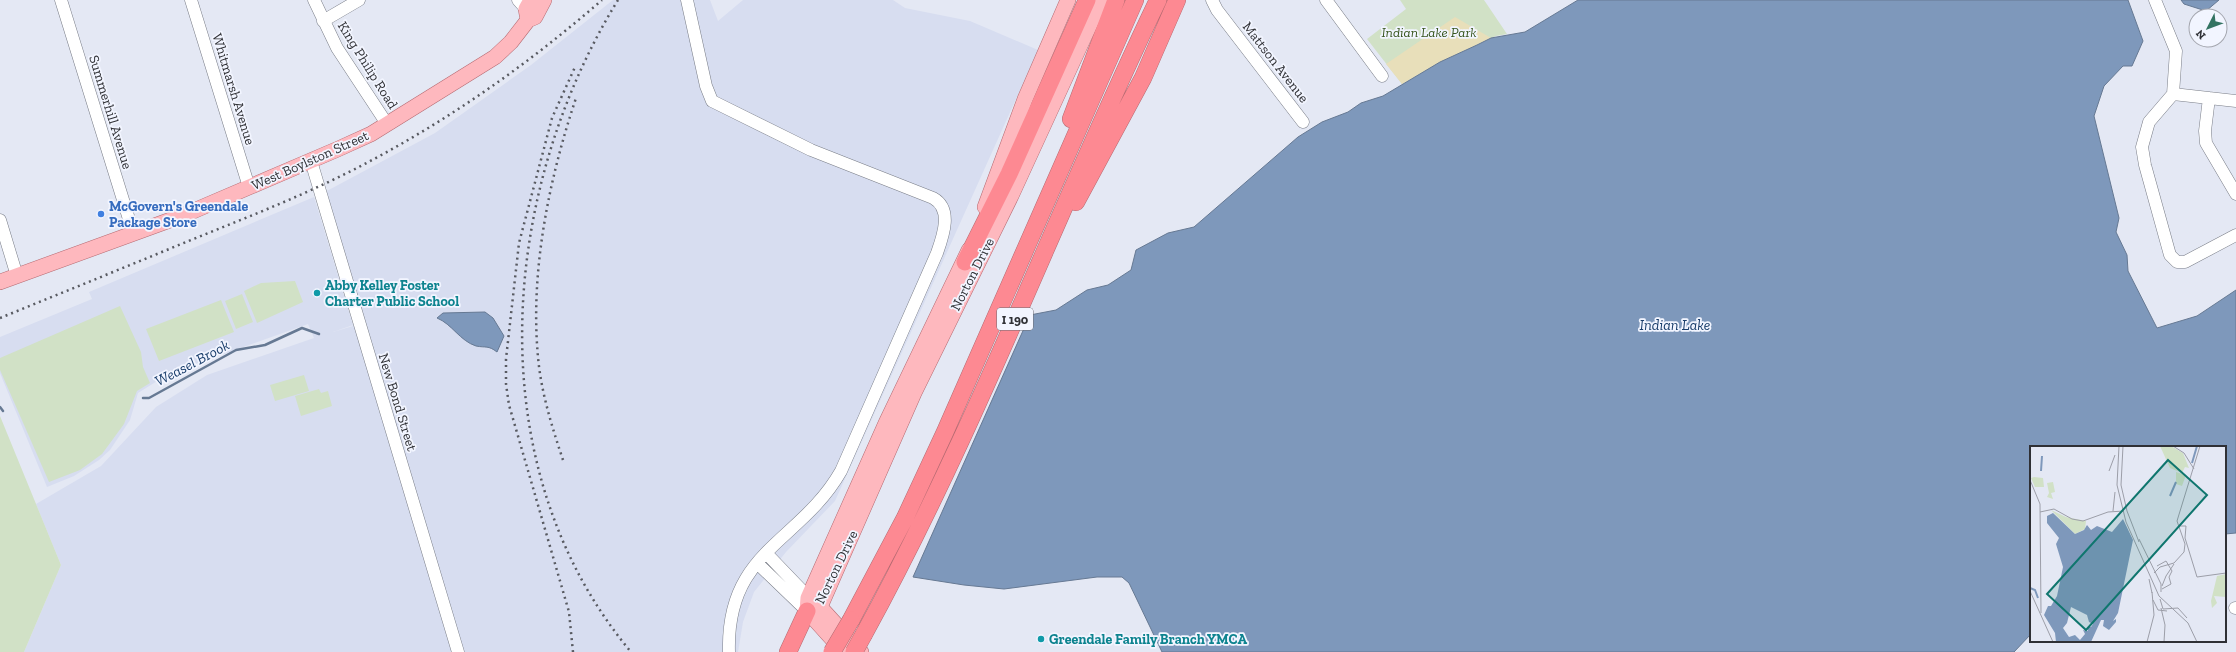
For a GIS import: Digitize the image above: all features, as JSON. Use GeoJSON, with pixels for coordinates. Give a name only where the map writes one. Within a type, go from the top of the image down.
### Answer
{"type":"FeatureCollection","features":[{"type":"Feature","properties":{"kind":"highway"},"geometry":{"type":"LineString","coordinates":[[965,262],[1009,174],[1087,0]]}},
{"type":"Feature","properties":{"kind":"highway"},"geometry":{"type":"LineString","coordinates":[[1020,261],[1055,160],[1116,0]]}},
{"type":"Feature","properties":{"kind":"highway","name":"I 190"},"geometry":{"type":"LineString","coordinates":[[832,652],[852,620],[907,513],[1136,0]]}},
{"type":"Feature","properties":{"kind":"highway","name":"I 190"},"geometry":{"type":"LineString","coordinates":[[854,652],[928,513],[1119,81],[1158,0]]}},
{"type":"Feature","properties":{"kind":"highway"},"geometry":{"type":"LineString","coordinates":[[1039,264],[1080,196],[1125,112],[1177,0]]}},
{"type":"Feature","properties":{"kind":"highway"},"geometry":{"type":"LineString","coordinates":[[788,652],[811,605]]}},
{"type":"Feature","properties":{"kind":"main road","name":"West Boylston Street"},"geometry":{"type":"LineString","coordinates":[[0,282],[184,214],[360,139],[495,57],[511,42],[526,7],[535,17],[544,0]]}},
{"type":"Feature","properties":{"kind":"main road","name":"Norton Drive"},"geometry":{"type":"LineString","coordinates":[[811,605],[890,415],[937,314],[965,262],[1025,99],[1068,0]]}},
{"type":"Feature","properties":{"kind":"main road","name":"Norton Drive"},"geometry":{"type":"LineString","coordinates":[[811,605],[1004,210],[1101,0]]}},
{"type":"Feature","properties":{"kind":"main road"},"geometry":{"type":"LineString","coordinates":[[811,605],[844,652]]}},
{"type":"Feature","properties":{"kind":"main road"},"geometry":{"type":"LineString","coordinates":[[811,605],[862,652]]}},
{"type":"Feature","properties":{"kind":"street","name":"Summerhill Avenue"},"geometry":{"type":"LineString","coordinates":[[61,0],[133,232]]}},
{"type":"Feature","properties":{"kind":"street","name":"Whitmarsh Avenue"},"geometry":{"type":"LineString","coordinates":[[191,0],[249,187]]}},
{"type":"Feature","properties":{"kind":"street","name":"King Philip Road"},"geometry":{"type":"LineString","coordinates":[[314,0],[323,21],[338,48],[387,124]]}},
{"type":"Feature","properties":{"kind":"street"},"geometry":{"type":"LineString","coordinates":[[323,21],[359,0]]}},
{"type":"Feature","properties":{"kind":"street"},"geometry":{"type":"LineString","coordinates":[[687,0],[706,86],[712,101],[811,150],[933,198],[944,207],[944,228],[937,253],[841,471],[820,499],[766,552],[745,579],[734,603],[730,622],[729,652]]}},
{"type":"Feature","properties":{"kind":"street","name":"Mattson Avenue"},"geometry":{"type":"LineString","coordinates":[[1212,0],[1217,10],[1303,122]]}},
{"type":"Feature","properties":{"kind":"street"},"geometry":{"type":"LineString","coordinates":[[1326,0],[1382,76]]}},
{"type":"Feature","properties":{"kind":"street"},"geometry":{"type":"LineString","coordinates":[[2155,0],[2176,51],[2172,94],[2150,119],[2145,130],[2142,147],[2145,165],[2170,255],[2177,262],[2186,262],[2236,235]]}},
{"type":"Feature","properties":{"kind":"street"},"geometry":{"type":"LineString","coordinates":[[2172,94],[2236,101]]}},
{"type":"Feature","properties":{"kind":"street"},"geometry":{"type":"LineString","coordinates":[[2209,98],[2205,132],[2206,143],[2236,194]]}},
{"type":"Feature","properties":{"kind":"street","name":"New Bond Street"},"geometry":{"type":"LineString","coordinates":[[311,161],[458,652]]}},
{"type":"Feature","properties":{"kind":"street"},"geometry":{"type":"LineString","coordinates":[[0,220],[17,276]]}},
{"type":"Feature","properties":{"kind":"street"},"geometry":{"type":"LineString","coordinates":[[766,552],[811,605]]}},
{"type":"Feature","properties":{"kind":"street"},"geometry":{"type":"LineString","coordinates":[[756,563],[811,605]]}},
{"type":"Feature","properties":{"kind":"shaded area"},"geometry":{"type":"Polygon","coordinates":[[[613,0],[710,0],[718,21],[743,0],[893,0],[905,8],[970,21],[1038,50],[835,501],[786,552],[754,592],[743,622],[738,652],[24,652],[61,565],[36,504],[101,466],[156,407],[207,375],[314,338],[308,324],[170,373],[138,393],[130,420],[110,450],[99,460],[74,476],[47,487],[0,373],[0,337],[92,299],[89,292],[314,197],[353,325],[333,332],[363,323],[325,192],[435,133],[531,65],[613,0]]]}},
{"type":"Feature","properties":{"kind":"green space","name":"Indian Lake Park"},"geometry":{"type":"Polygon","coordinates":[[[1400,0],[1484,0],[1507,34],[1496,36],[1440,62],[1402,84],[1367,39],[1406,9],[1400,0]]]}},
{"type":"Feature","properties":{"kind":"green space"},"geometry":{"type":"Polygon","coordinates":[[[295,281],[303,302],[257,323],[244,291],[261,283],[295,281]]]}},
{"type":"Feature","properties":{"kind":"green space"},"geometry":{"type":"Polygon","coordinates":[[[242,294],[253,322],[236,329],[225,301],[242,294]]]}},
{"type":"Feature","properties":{"kind":"green space"},"geometry":{"type":"Polygon","coordinates":[[[221,300],[234,332],[159,361],[146,329],[221,300]]]}},
{"type":"Feature","properties":{"kind":"green space"},"geometry":{"type":"Polygon","coordinates":[[[120,306],[141,352],[143,367],[150,383],[137,391],[124,424],[102,454],[80,470],[49,482],[0,370],[0,358],[120,306]]]}},
{"type":"Feature","properties":{"kind":"green space"},"geometry":{"type":"Polygon","coordinates":[[[304,375],[309,391],[275,401],[270,385],[304,375]]]}},
{"type":"Feature","properties":{"kind":"green space"},"geometry":{"type":"Polygon","coordinates":[[[319,389],[321,393],[328,391],[332,406],[301,416],[295,396],[319,389]]]}},
{"type":"Feature","properties":{"kind":"green space"},"geometry":{"type":"Polygon","coordinates":[[[0,416],[61,565],[24,652],[0,652],[0,416]]]}},
{"type":"Feature","properties":{"kind":"sand"},"geometry":{"type":"Polygon","coordinates":[[[1455,17],[1491,38],[1440,62],[1402,84],[1386,64],[1455,17]]]}},
{"type":"Feature","properties":{"kind":"water","name":"Indian Lake"},"geometry":{"type":"Polygon","coordinates":[[[1578,0],[2128,0],[2143,41],[2132,66],[2123,66],[2104,86],[2094,116],[2119,218],[2116,232],[2127,255],[2128,271],[2157,328],[2197,316],[2236,290],[2236,533],[2226,534],[2226,446],[2030,446],[2030,635],[2014,652],[1162,652],[1129,583],[1122,577],[1097,577],[1004,589],[964,585],[913,577],[1030,315],[1056,310],[1087,290],[1108,285],[1131,270],[1136,250],[1168,233],[1194,227],[1298,137],[1322,122],[1348,112],[1361,103],[1383,96],[1440,62],[1491,38],[1525,32],[1578,0]]]}},
{"type":"Feature","properties":{"kind":"water"},"geometry":{"type":"Polygon","coordinates":[[[2181,0],[2219,0],[2210,8],[2197,8],[2184,4],[2181,0]]]}},
{"type":"Feature","properties":{"kind":"water"},"geometry":{"type":"Polygon","coordinates":[[[485,312],[493,318],[504,336],[497,352],[489,348],[470,344],[447,324],[437,318],[443,313],[485,312]]]}},
{"type":"Feature","properties":{"kind":"waterway","name":"Weasel Brook"},"geometry":{"type":"LineString","coordinates":[[143,398],[149,398],[236,350],[265,345],[302,328],[319,334]]}},
{"type":"Feature","properties":{"kind":"waterway","name":"Weasel Brook"},"geometry":{"type":"LineString","coordinates":[[0,407],[3,411]]}},
{"type":"Feature","properties":{"kind":"railway"},"geometry":{"type":"LineString","coordinates":[[0,318],[284,202],[352,171],[434,124],[492,86],[521,66],[602,0]]}},
{"type":"Feature","properties":{"kind":"railway"},"geometry":{"type":"LineString","coordinates":[[618,0],[578,76],[548,158],[529,244],[522,330],[528,417],[548,500],[582,579],[631,652]]}},
{"type":"Feature","properties":{"kind":"railway"},"geometry":{"type":"LineString","coordinates":[[573,652],[569,612],[509,405],[506,384],[506,359],[519,243],[552,118],[575,67]]}},
{"type":"Feature","properties":{"kind":"railway"},"geometry":{"type":"LineString","coordinates":[[563,460],[548,409],[539,370],[536,325],[537,292],[539,259],[550,193],[566,129],[576,98]]}},
{"type":"Feature","properties":{"kind":"place","name":"McGovern's Greendale Package Store"},"geometry":{"type":"Point","coordinates":[101,214]}},
{"type":"Feature","properties":{"kind":"place","name":"Abby Kelley Foster Charter Public School"},"geometry":{"type":"Point","coordinates":[317,293]}},
{"type":"Feature","properties":{"kind":"place","name":"Greendale Family Branch YMCA"},"geometry":{"type":"Point","coordinates":[1041,639]}}]}
